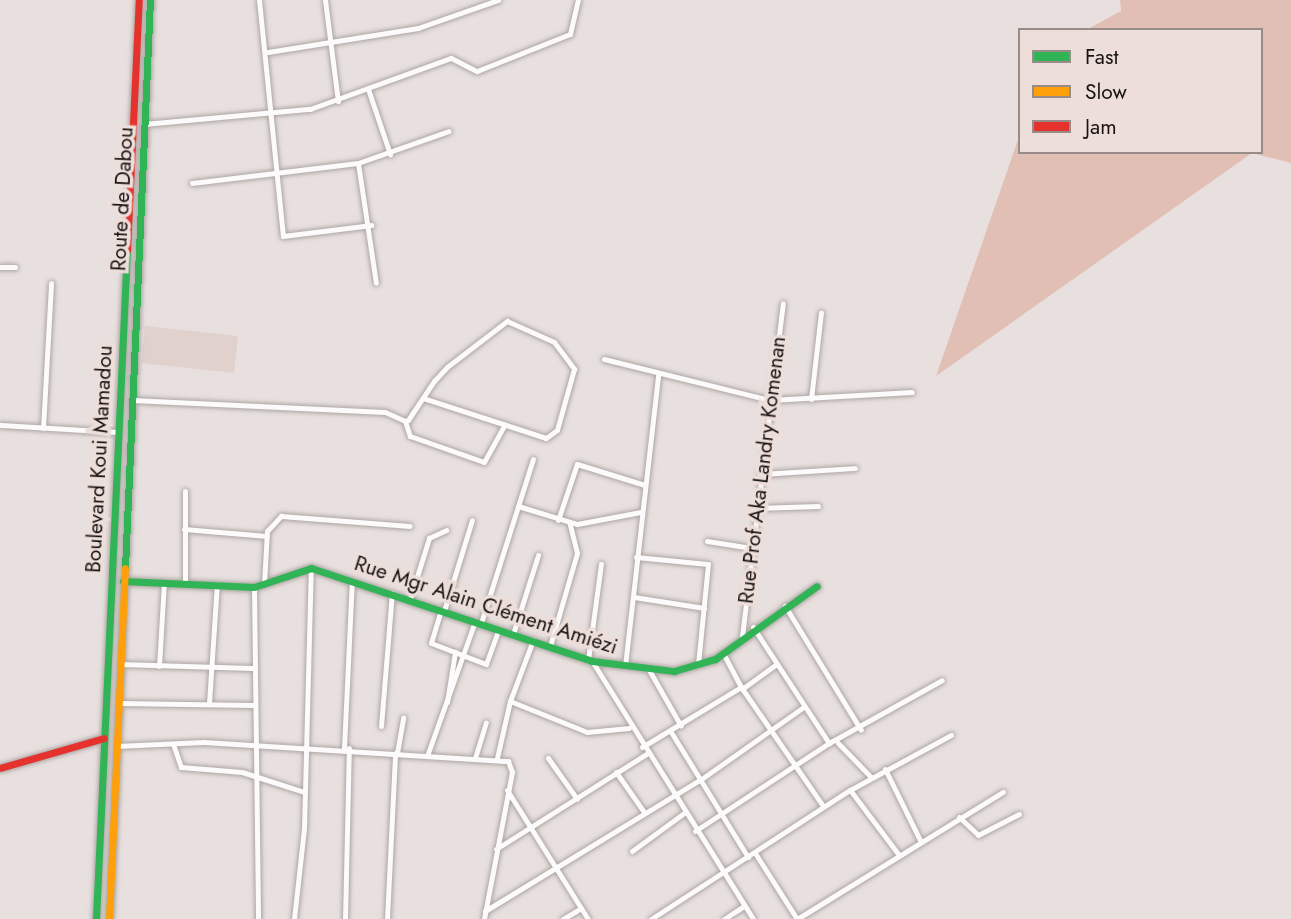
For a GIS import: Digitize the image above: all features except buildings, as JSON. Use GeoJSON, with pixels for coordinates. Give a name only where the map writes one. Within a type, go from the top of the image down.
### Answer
{"type":"FeatureCollection","features":[{"type":"Feature","properties":{"kind":"main road","name":"Boulevard Koui Mamadou"},"geometry":{"type":"LineString","coordinates":[[96,919],[139,0]]}},
{"type":"Feature","properties":{"kind":"main road","name":"Route de Dabou"},"geometry":{"type":"LineString","coordinates":[[132,400],[150,0]]}},
{"type":"Feature","properties":{"kind":"main road","name":"Boulevard Koui Mamadou"},"geometry":{"type":"LineString","coordinates":[[109,919],[132,400]]}},
{"type":"Feature","properties":{"kind":"main road"},"geometry":{"type":"LineString","coordinates":[[123,581],[254,587],[311,568]]}},
{"type":"Feature","properties":{"kind":"main road","name":"Rue Mgr Alain Clément Amiézi"},"geometry":{"type":"LineString","coordinates":[[311,568],[590,660],[649,670],[698,667],[723,653],[753,627],[817,586]]}},
{"type":"Feature","properties":{"kind":"main road"},"geometry":{"type":"LineString","coordinates":[[0,768],[104,738]]}},
{"type":"Feature","properties":{"kind":"main road"},"geometry":{"type":"LineString","coordinates":[[98,871],[111,873]]}},
{"type":"Feature","properties":{"kind":"street"},"geometry":{"type":"LineString","coordinates":[[259,0],[268,52],[270,114],[282,236],[371,225]]}},
{"type":"Feature","properties":{"kind":"street"},"geometry":{"type":"LineString","coordinates":[[326,0],[338,100]]}},
{"type":"Feature","properties":{"kind":"street"},"geometry":{"type":"LineString","coordinates":[[268,52],[418,28],[498,0]]}},
{"type":"Feature","properties":{"kind":"street"},"geometry":{"type":"LineString","coordinates":[[144,124],[270,114],[338,100],[451,58],[473,73],[567,36],[578,0]]}},
{"type":"Feature","properties":{"kind":"street"},"geometry":{"type":"LineString","coordinates":[[368,89],[390,154]]}},
{"type":"Feature","properties":{"kind":"street"},"geometry":{"type":"LineString","coordinates":[[192,183],[276,177],[358,163],[390,154],[449,131]]}},
{"type":"Feature","properties":{"kind":"street"},"geometry":{"type":"LineString","coordinates":[[358,163],[371,225],[376,283]]}},
{"type":"Feature","properties":{"kind":"street"},"geometry":{"type":"LineString","coordinates":[[0,267],[15,267]]}},
{"type":"Feature","properties":{"kind":"street"},"geometry":{"type":"LineString","coordinates":[[43,428],[51,283]]}},
{"type":"Feature","properties":{"kind":"street","name":"Rue Prof Aka Landry Komenan"},"geometry":{"type":"LineString","coordinates":[[742,636],[783,304]]}},
{"type":"Feature","properties":{"kind":"street"},"geometry":{"type":"LineString","coordinates":[[811,399],[821,313]]}},
{"type":"Feature","properties":{"kind":"street"},"geometry":{"type":"LineString","coordinates":[[405,421],[423,398],[459,356],[503,322],[514,322],[554,342],[575,375],[553,436],[423,398]]}},
{"type":"Feature","properties":{"kind":"street"},"geometry":{"type":"LineString","coordinates":[[604,359],[658,375],[770,400],[912,392]]}},
{"type":"Feature","properties":{"kind":"street"},"geometry":{"type":"LineString","coordinates":[[625,666],[658,375]]}},
{"type":"Feature","properties":{"kind":"street"},"geometry":{"type":"LineString","coordinates":[[132,400],[385,412],[405,421],[410,436],[484,462],[505,424]]}},
{"type":"Feature","properties":{"kind":"street"},"geometry":{"type":"LineString","coordinates":[[0,425],[118,432]]}},
{"type":"Feature","properties":{"kind":"street"},"geometry":{"type":"LineString","coordinates":[[427,756],[478,622],[533,459]]}},
{"type":"Feature","properties":{"kind":"street"},"geometry":{"type":"LineString","coordinates":[[558,520],[577,464],[645,485]]}},
{"type":"Feature","properties":{"kind":"street"},"geometry":{"type":"LineString","coordinates":[[760,474],[855,468]]}},
{"type":"Feature","properties":{"kind":"street"},"geometry":{"type":"LineString","coordinates":[[185,491],[185,583]]}},
{"type":"Feature","properties":{"kind":"street"},"geometry":{"type":"LineString","coordinates":[[519,506],[570,524],[641,512]]}},
{"type":"Feature","properties":{"kind":"street"},"geometry":{"type":"LineString","coordinates":[[756,508],[818,506]]}},
{"type":"Feature","properties":{"kind":"street"},"geometry":{"type":"LineString","coordinates":[[264,584],[267,536],[281,516],[410,526]]}},
{"type":"Feature","properties":{"kind":"street"},"geometry":{"type":"LineString","coordinates":[[472,520],[443,611],[430,641],[488,664],[499,629]]}},
{"type":"Feature","properties":{"kind":"street"},"geometry":{"type":"LineString","coordinates":[[550,646],[577,553],[570,524]]}},
{"type":"Feature","properties":{"kind":"street"},"geometry":{"type":"LineString","coordinates":[[184,529],[267,536]]}},
{"type":"Feature","properties":{"kind":"street"},"geometry":{"type":"LineString","coordinates":[[410,599],[429,538],[446,530]]}},
{"type":"Feature","properties":{"kind":"street"},"geometry":{"type":"LineString","coordinates":[[707,541],[751,548]]}},
{"type":"Feature","properties":{"kind":"street"},"geometry":{"type":"LineString","coordinates":[[513,634],[538,555]]}},
{"type":"Feature","properties":{"kind":"street"},"geometry":{"type":"LineString","coordinates":[[636,556],[708,564],[698,667]]}},
{"type":"Feature","properties":{"kind":"street"},"geometry":{"type":"LineString","coordinates":[[600,564],[590,660],[629,728],[753,919]]}},
{"type":"Feature","properties":{"kind":"street"},"geometry":{"type":"LineString","coordinates":[[294,919],[304,792],[311,568]]}},
{"type":"Feature","properties":{"kind":"street"},"geometry":{"type":"LineString","coordinates":[[345,919],[346,748],[352,580]]}},
{"type":"Feature","properties":{"kind":"street"},"geometry":{"type":"LineString","coordinates":[[159,666],[164,583]]}},
{"type":"Feature","properties":{"kind":"street"},"geometry":{"type":"LineString","coordinates":[[209,703],[217,584]]}},
{"type":"Feature","properties":{"kind":"street"},"geometry":{"type":"LineString","coordinates":[[254,587],[252,668],[258,919]]}},
{"type":"Feature","properties":{"kind":"street"},"geometry":{"type":"LineString","coordinates":[[381,726],[392,593]]}},
{"type":"Feature","properties":{"kind":"street"},"geometry":{"type":"LineString","coordinates":[[634,597],[704,607]]}},
{"type":"Feature","properties":{"kind":"street"},"geometry":{"type":"LineString","coordinates":[[785,606],[860,730]]}},
{"type":"Feature","properties":{"kind":"street"},"geometry":{"type":"LineString","coordinates":[[753,627],[802,708],[829,743]]}},
{"type":"Feature","properties":{"kind":"street"},"geometry":{"type":"LineString","coordinates":[[497,758],[509,701],[533,640]]}},
{"type":"Feature","properties":{"kind":"street"},"geometry":{"type":"LineString","coordinates":[[447,702],[455,652]]}},
{"type":"Feature","properties":{"kind":"street"},"geometry":{"type":"LineString","coordinates":[[723,653],[768,728],[823,806]]}},
{"type":"Feature","properties":{"kind":"street"},"geometry":{"type":"LineString","coordinates":[[120,664],[252,668]]}},
{"type":"Feature","properties":{"kind":"street"},"geometry":{"type":"LineString","coordinates":[[642,747],[681,726],[775,666]]}},
{"type":"Feature","properties":{"kind":"street"},"geometry":{"type":"LineString","coordinates":[[649,670],[681,726]]}},
{"type":"Feature","properties":{"kind":"street"},"geometry":{"type":"LineString","coordinates":[[695,831],[829,743],[838,743],[942,680]]}},
{"type":"Feature","properties":{"kind":"street"},"geometry":{"type":"LineString","coordinates":[[509,701],[587,732],[629,728]]}},
{"type":"Feature","properties":{"kind":"street"},"geometry":{"type":"LineString","coordinates":[[118,704],[253,705]]}},
{"type":"Feature","properties":{"kind":"street"},"geometry":{"type":"LineString","coordinates":[[485,911],[700,780],[768,728],[802,708]]}},
{"type":"Feature","properties":{"kind":"street"},"geometry":{"type":"LineString","coordinates":[[387,919],[396,753],[404,718]]}},
{"type":"Feature","properties":{"kind":"street"},"geometry":{"type":"LineString","coordinates":[[475,758],[486,723]]}},
{"type":"Feature","properties":{"kind":"street"},"geometry":{"type":"LineString","coordinates":[[671,732],[748,857]]}},
{"type":"Feature","properties":{"kind":"street"},"geometry":{"type":"LineString","coordinates":[[651,919],[823,806],[951,735]]}},
{"type":"Feature","properties":{"kind":"street"},"geometry":{"type":"LineString","coordinates":[[838,743],[871,777]]}},
{"type":"Feature","properties":{"kind":"street"},"geometry":{"type":"LineString","coordinates":[[173,744],[178,766],[256,775],[304,792]]}},
{"type":"Feature","properties":{"kind":"street"},"geometry":{"type":"LineString","coordinates":[[116,747],[173,744],[254,745],[497,758],[511,765],[484,919]]}},
{"type":"Feature","properties":{"kind":"street"},"geometry":{"type":"LineString","coordinates":[[496,849],[646,754]]}},
{"type":"Feature","properties":{"kind":"street"},"geometry":{"type":"LineString","coordinates":[[548,758],[577,799]]}},
{"type":"Feature","properties":{"kind":"street"},"geometry":{"type":"LineString","coordinates":[[886,769],[920,840]]}},
{"type":"Feature","properties":{"kind":"street"},"geometry":{"type":"LineString","coordinates":[[617,772],[644,813]]}},
{"type":"Feature","properties":{"kind":"street"},"geometry":{"type":"LineString","coordinates":[[507,790],[589,919]]}},
{"type":"Feature","properties":{"kind":"street"},"geometry":{"type":"LineString","coordinates":[[850,790],[899,855]]}},
{"type":"Feature","properties":{"kind":"street"},"geometry":{"type":"LineString","coordinates":[[755,853],[797,919],[920,840],[1003,792]]}},
{"type":"Feature","properties":{"kind":"street"},"geometry":{"type":"LineString","coordinates":[[632,850],[684,813]]}},
{"type":"Feature","properties":{"kind":"street"},"geometry":{"type":"LineString","coordinates":[[959,817],[978,835],[1018,814]]}},
{"type":"Feature","properties":{"kind":"street"},"geometry":{"type":"LineString","coordinates":[[724,919],[744,906]]}},
{"type":"Feature","properties":{"kind":"street"},"geometry":{"type":"LineString","coordinates":[[563,919],[581,908]]}},
{"type":"Feature","properties":{"kind":"shaded area"},"geometry":{"type":"Polygon","coordinates":[[[1120,0],[1291,0],[1291,163],[1256,154],[1263,154],[1263,28],[1090,28],[1121,11],[1120,0]]]}},
{"type":"Feature","properties":{"kind":"shaded area"},"geometry":{"type":"Polygon","coordinates":[[[1018,140],[1018,154],[1251,154],[936,376],[1018,140]]]}},
{"type":"Feature","properties":{"kind":"shaded area"},"geometry":{"type":"Polygon","coordinates":[[[145,326],[238,336],[234,373],[141,363],[145,326]]]}},
{"type":"Feature","properties":{"kind":"traffic: fast"},"geometry":{"type":"LineString","coordinates":[[125,568],[150,0]]}},
{"type":"Feature","properties":{"kind":"traffic: fast"},"geometry":{"type":"LineString","coordinates":[[96,919],[127,250]]}},
{"type":"Feature","properties":{"kind":"traffic: fast"},"geometry":{"type":"LineString","coordinates":[[123,581],[254,587],[311,568],[592,661],[674,671],[715,659],[817,586]]}},
{"type":"Feature","properties":{"kind":"traffic: slow"},"geometry":{"type":"LineString","coordinates":[[109,919],[125,568]]}},
{"type":"Feature","properties":{"kind":"traffic: jam"},"geometry":{"type":"LineString","coordinates":[[127,250],[139,0]]}},
{"type":"Feature","properties":{"kind":"traffic: jam"},"geometry":{"type":"LineString","coordinates":[[0,768],[104,738]]}}]}
